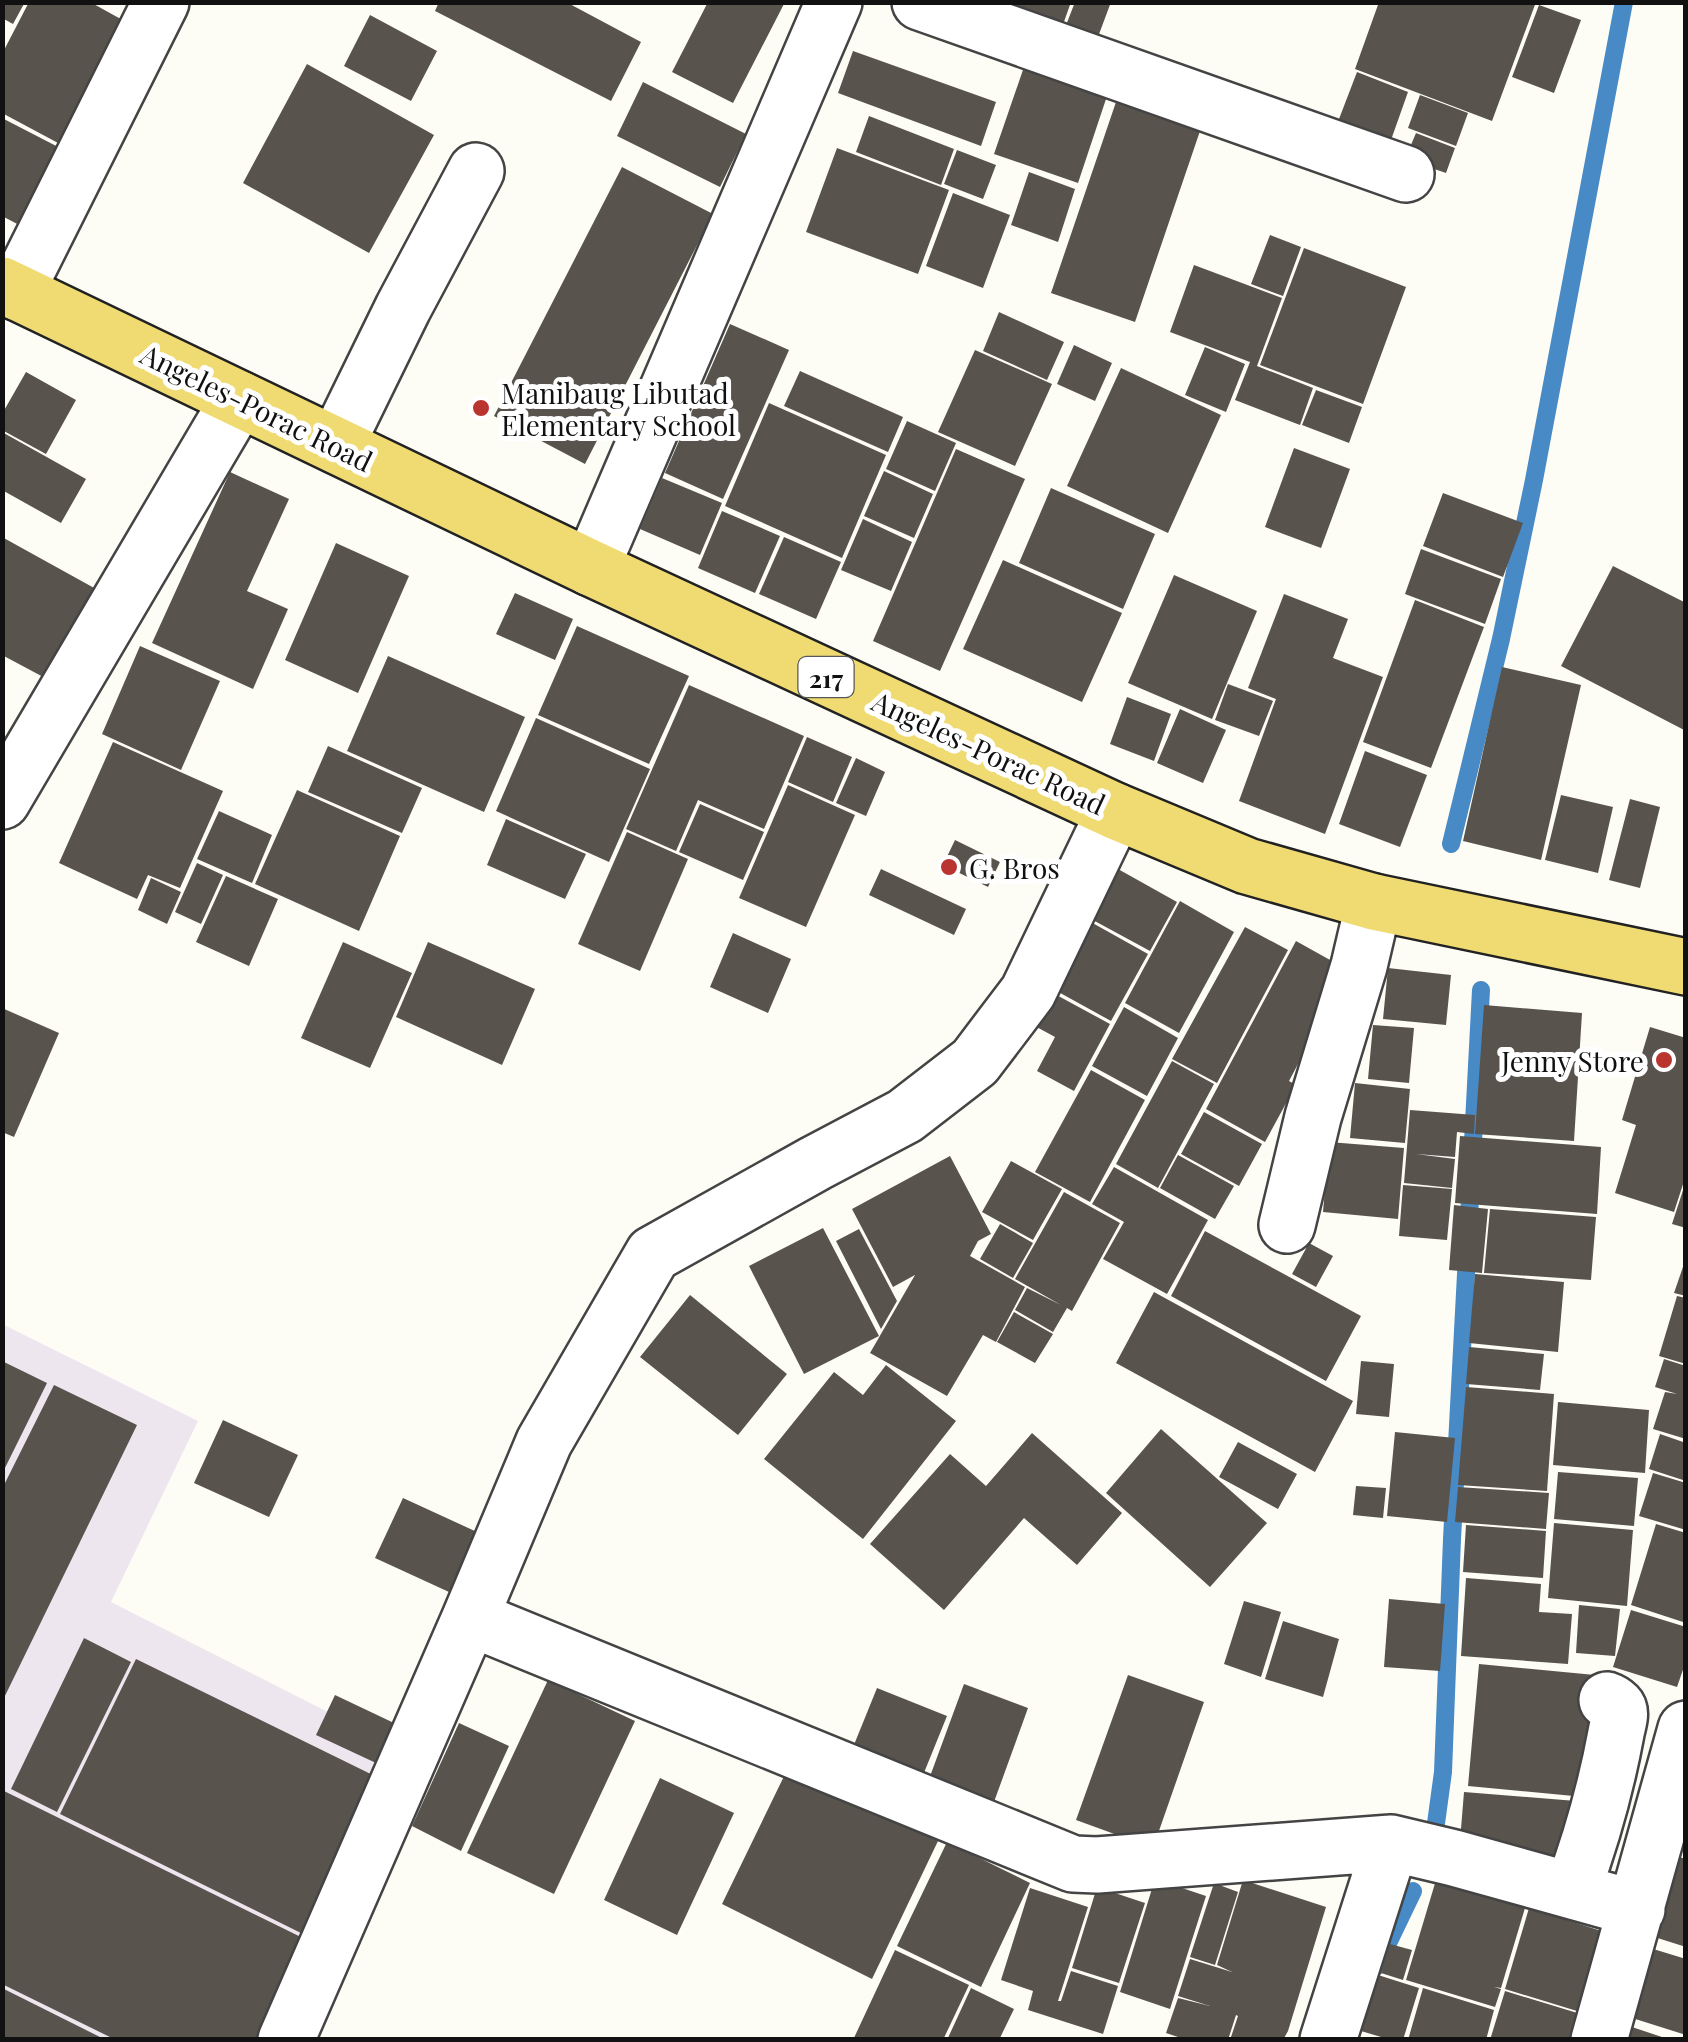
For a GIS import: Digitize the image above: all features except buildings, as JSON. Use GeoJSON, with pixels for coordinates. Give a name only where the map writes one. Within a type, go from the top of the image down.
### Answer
{"type":"FeatureCollection","features":[{"type":"Feature","properties":{"kind":"main road","name":"Angeles-Porac Road"},"geometry":{"type":"LineString","coordinates":[[9,288],[591,568],[1115,811],[1247,866],[1374,902],[1686,967]]}},
{"type":"Feature","properties":{"kind":"street"},"geometry":{"type":"LineString","coordinates":[[9,288],[161,2]]}},
{"type":"Feature","properties":{"kind":"street"},"geometry":{"type":"LineString","coordinates":[[591,568],[834,2]]}},
{"type":"Feature","properties":{"kind":"street"},"geometry":{"type":"LineString","coordinates":[[920,2],[1406,174]]}},
{"type":"Feature","properties":{"kind":"street"},"geometry":{"type":"LineString","coordinates":[[336,445],[476,171]]}},
{"type":"Feature","properties":{"kind":"street"},"geometry":{"type":"LineString","coordinates":[[2,801],[239,398]]}},
{"type":"Feature","properties":{"kind":"street"},"geometry":{"type":"LineString","coordinates":[[286,2040],[544,1442],[653,1254],[905,1116],[975,1062],[1028,992],[1115,811]]}},
{"type":"Feature","properties":{"kind":"street"},"geometry":{"type":"LineString","coordinates":[[1287,1226],[1313,1117],[1359,966],[1374,902]]}},
{"type":"Feature","properties":{"kind":"street"},"geometry":{"type":"LineString","coordinates":[[470,1618],[1073,1864],[1391,1843],[1637,1908]]}},
{"type":"Feature","properties":{"kind":"street"},"geometry":{"type":"LineString","coordinates":[[1572,1891],[1610,1766],[1619,1710],[1607,1700]]}},
{"type":"Feature","properties":{"kind":"street"},"geometry":{"type":"LineString","coordinates":[[1599,2040],[1686,1728]]}},
{"type":"Feature","properties":{"kind":"street"},"geometry":{"type":"LineString","coordinates":[[1328,2040],[1391,1843]]}},
{"type":"Feature","properties":{"kind":"shaded area"},"geometry":{"type":"Polygon","coordinates":[[[2,1324],[198,1421],[111,1602],[405,1751],[272,2039],[3,2039],[2,1324]]]}},
{"type":"Feature","properties":{"kind":"waterway"},"geometry":{"type":"LineString","coordinates":[[1451,844],[1501,639],[1534,480],[1624,2]]}},
{"type":"Feature","properties":{"kind":"waterway"},"geometry":{"type":"LineString","coordinates":[[1434,1838],[1443,1772],[1481,990]]}},
{"type":"Feature","properties":{"kind":"waterway"},"geometry":{"type":"LineString","coordinates":[[1377,1966],[1413,1891]]}},
{"type":"Feature","properties":{"kind":"place","name":"Manibaug Libutad Elementary School"},"geometry":{"type":"Point","coordinates":[481,408]}},
{"type":"Feature","properties":{"kind":"place","name":"G. Bros"},"geometry":{"type":"Point","coordinates":[949,867]}},
{"type":"Feature","properties":{"kind":"place","name":"Jenny Store"},"geometry":{"type":"Point","coordinates":[1664,1060]}}]}
